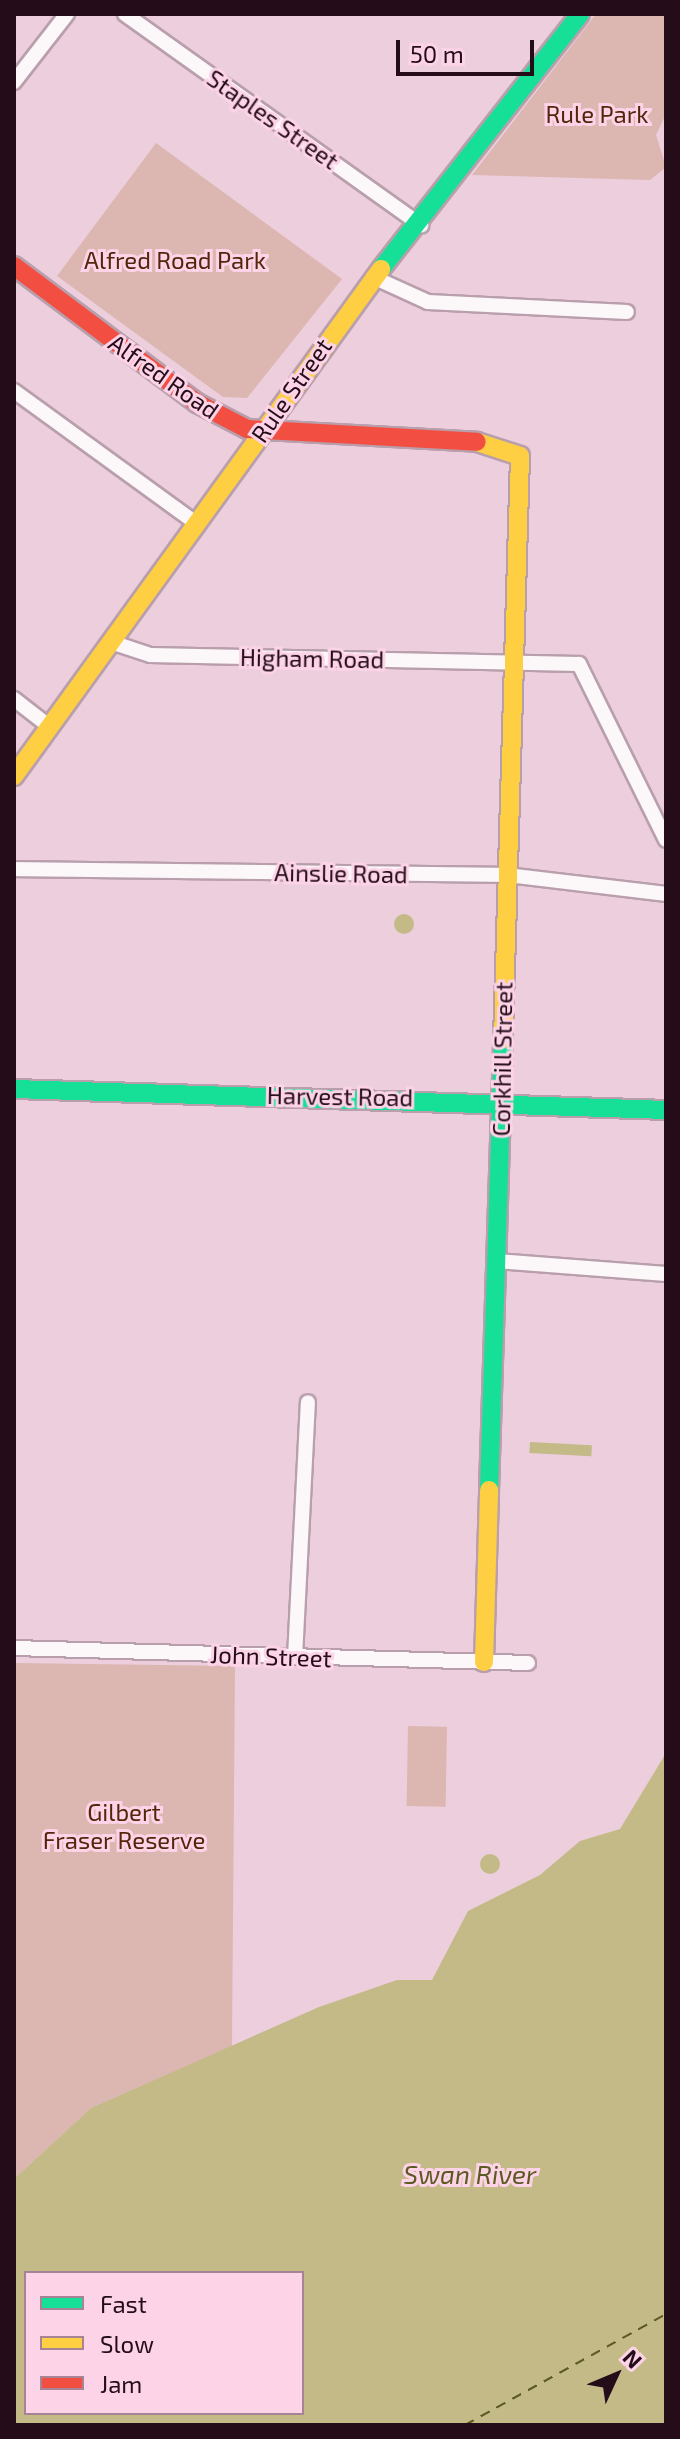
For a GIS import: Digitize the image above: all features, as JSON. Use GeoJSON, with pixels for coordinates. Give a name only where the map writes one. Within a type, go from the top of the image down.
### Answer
{"type":"FeatureCollection","features":[{"type":"Feature","properties":{"kind":"street"},"geometry":{"type":"LineString","coordinates":[[14,82],[67,14]]}},
{"type":"Feature","properties":{"kind":"street","name":"Staples Street"},"geometry":{"type":"LineString","coordinates":[[125,14],[421,225]]}},
{"type":"Feature","properties":{"kind":"street","name":"Rule Street"},"geometry":{"type":"LineString","coordinates":[[14,776],[373,277],[421,225],[580,14]]}},
{"type":"Feature","properties":{"kind":"street","name":"Alfred Road"},"geometry":{"type":"LineString","coordinates":[[14,266],[197,403],[262,432],[498,443],[520,456]]}},
{"type":"Feature","properties":{"kind":"street"},"geometry":{"type":"LineString","coordinates":[[373,277],[428,302],[627,312]]}},
{"type":"Feature","properties":{"kind":"street"},"geometry":{"type":"LineString","coordinates":[[14,391],[197,524]]}},
{"type":"Feature","properties":{"kind":"street","name":"Corkhill Street"},"geometry":{"type":"LineString","coordinates":[[484,1662],[520,456]]}},
{"type":"Feature","properties":{"kind":"street","name":"Higham Road"},"geometry":{"type":"LineString","coordinates":[[111,642],[150,655],[579,664],[666,840]]}},
{"type":"Feature","properties":{"kind":"street"},"geometry":{"type":"LineString","coordinates":[[14,699],[50,727]]}},
{"type":"Feature","properties":{"kind":"street","name":"Ainslie Road"},"geometry":{"type":"LineString","coordinates":[[14,869],[507,875],[666,894]]}},
{"type":"Feature","properties":{"kind":"street","name":"Harvest Road"},"geometry":{"type":"LineString","coordinates":[[14,1089],[501,1100],[666,1110]]}},
{"type":"Feature","properties":{"kind":"street"},"geometry":{"type":"LineString","coordinates":[[497,1261],[666,1274]]}},
{"type":"Feature","properties":{"kind":"street"},"geometry":{"type":"LineString","coordinates":[[295,1657],[308,1402]]}},
{"type":"Feature","properties":{"kind":"street","name":"John Street"},"geometry":{"type":"LineString","coordinates":[[14,1648],[528,1663]]}},
{"type":"Feature","properties":{"kind":"green space","name":"Rule Park"},"geometry":{"type":"Polygon","coordinates":[[[596,14],[666,14],[666,114],[656,135],[666,167],[650,180],[472,175],[596,14]]]}},
{"type":"Feature","properties":{"kind":"green space","name":"Alfred Road Park"},"geometry":{"type":"Polygon","coordinates":[[[156,143],[342,279],[247,398],[223,397],[57,276],[156,143]]]}},
{"type":"Feature","properties":{"kind":"green space","name":"Gilbert Fraser Reserve"},"geometry":{"type":"Polygon","coordinates":[[[14,1663],[235,1666],[232,2046],[91,2108],[14,2179],[14,1663]]]}},
{"type":"Feature","properties":{"kind":"green space"},"geometry":{"type":"Polygon","coordinates":[[[408,1726],[447,1727],[446,1807],[407,1806],[408,1726]]]}},
{"type":"Feature","properties":{"kind":"water"},"geometry":{"type":"Polygon","coordinates":[[[400,914],[408,914],[414,924],[408,934],[400,934],[394,928],[394,920],[400,914]]]}},
{"type":"Feature","properties":{"kind":"water"},"geometry":{"type":"Polygon","coordinates":[[[530,1442],[592,1445],[591,1456],[529,1453],[530,1442]]]}},
{"type":"Feature","properties":{"kind":"water","name":"Swan River"},"geometry":{"type":"Polygon","coordinates":[[[666,1753],[666,2425],[14,2425],[14,2179],[91,2108],[319,2007],[397,1980],[432,1980],[468,1911],[540,1875],[580,1841],[620,1829],[666,1753]]]}},
{"type":"Feature","properties":{"kind":"water"},"geometry":{"type":"Polygon","coordinates":[[[490,1854],[497,1857],[500,1864],[497,1871],[490,1874],[483,1871],[480,1864],[483,1857],[490,1854]]]}},
{"type":"Feature","properties":{"kind":"ferry route"},"geometry":{"type":"LineString","coordinates":[[465,2425],[666,2314]]}},
{"type":"Feature","properties":{"kind":"traffic: fast"},"geometry":{"type":"LineString","coordinates":[[381,269],[580,14]]}},
{"type":"Feature","properties":{"kind":"traffic: fast"},"geometry":{"type":"LineString","coordinates":[[489,1490],[503,1039]]}},
{"type":"Feature","properties":{"kind":"traffic: fast"},"geometry":{"type":"LineString","coordinates":[[14,1089],[666,1110]]}},
{"type":"Feature","properties":{"kind":"traffic: slow"},"geometry":{"type":"LineString","coordinates":[[14,776],[381,269]]}},
{"type":"Feature","properties":{"kind":"traffic: slow"},"geometry":{"type":"LineString","coordinates":[[477,442],[520,456],[503,1039]]}},
{"type":"Feature","properties":{"kind":"traffic: slow"},"geometry":{"type":"LineString","coordinates":[[484,1662],[489,1490]]}},
{"type":"Feature","properties":{"kind":"traffic: jam"},"geometry":{"type":"LineString","coordinates":[[14,266],[197,403],[247,429],[477,442]]}}]}
